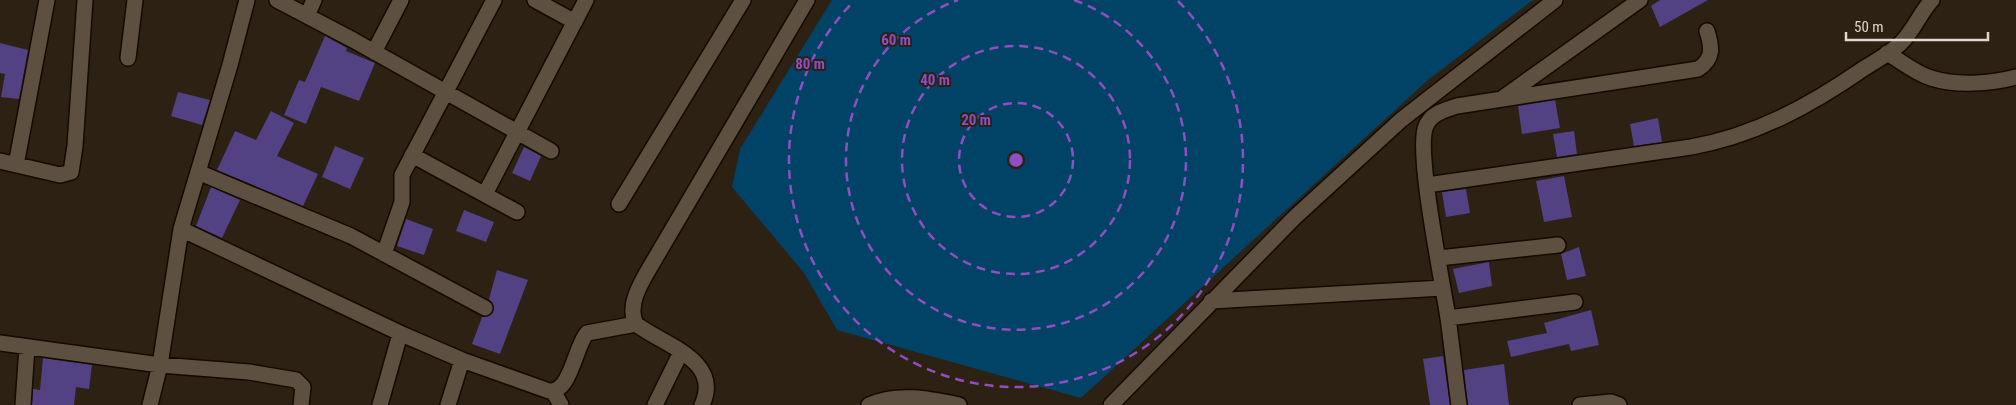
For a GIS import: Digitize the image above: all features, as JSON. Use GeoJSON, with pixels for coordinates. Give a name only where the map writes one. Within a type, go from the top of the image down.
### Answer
{"type":"FeatureCollection","features":[{"type":"Feature","properties":{"kind":"street"},"geometry":{"type":"LineString","coordinates":[[16,165],[46,0]]}},
{"type":"Feature","properties":{"kind":"street"},"geometry":{"type":"LineString","coordinates":[[0,161],[64,175],[72,170],[86,0]]}},
{"type":"Feature","properties":{"kind":"street"},"geometry":{"type":"LineString","coordinates":[[128,58],[134,0]]}},
{"type":"Feature","properties":{"kind":"street"},"geometry":{"type":"LineString","coordinates":[[150,405],[160,365],[181,230],[230,65],[246,0]]}},
{"type":"Feature","properties":{"kind":"street"},"geometry":{"type":"LineString","coordinates":[[277,0],[551,151]]}},
{"type":"Feature","properties":{"kind":"street"},"geometry":{"type":"LineString","coordinates":[[307,16],[314,0]]}},
{"type":"Feature","properties":{"kind":"street"},"geometry":{"type":"LineString","coordinates":[[374,52],[401,0]]}},
{"type":"Feature","properties":{"kind":"street"},"geometry":{"type":"LineString","coordinates":[[384,254],[402,202],[401,179],[445,91],[494,0]]}},
{"type":"Feature","properties":{"kind":"street"},"geometry":{"type":"LineString","coordinates":[[535,0],[575,22]]}},
{"type":"Feature","properties":{"kind":"street"},"geometry":{"type":"LineString","coordinates":[[484,194],[586,0]]}},
{"type":"Feature","properties":{"kind":"street"},"geometry":{"type":"LineString","coordinates":[[619,204],[743,0]]}},
{"type":"Feature","properties":{"kind":"street"},"geometry":{"type":"LineString","coordinates":[[636,324],[633,311],[643,280],[807,0]]}},
{"type":"Feature","properties":{"kind":"street"},"geometry":{"type":"LineString","coordinates":[[1118,401],[1211,301],[1294,217],[1401,120],[1555,0]]}},
{"type":"Feature","properties":{"kind":"street"},"geometry":{"type":"LineString","coordinates":[[1500,100],[1640,0]]}},
{"type":"Feature","properties":{"kind":"street"},"geometry":{"type":"LineString","coordinates":[[1427,185],[1691,147],[1728,139],[1752,131],[1831,91],[1887,53],[1912,30],[1932,0]]}},
{"type":"Feature","properties":{"kind":"street"},"geometry":{"type":"LineString","coordinates":[[1459,405],[1448,318],[1427,185],[1422,141],[1425,127],[1431,118],[1457,106],[1698,69],[1708,62],[1711,57],[1707,31]]}},
{"type":"Feature","properties":{"kind":"street"},"geometry":{"type":"LineString","coordinates":[[1887,53],[1930,78],[1944,81],[1986,82],[2016,77]]}},
{"type":"Feature","properties":{"kind":"street"},"geometry":{"type":"LineString","coordinates":[[412,155],[517,212]]}},
{"type":"Feature","properties":{"kind":"street"},"geometry":{"type":"LineString","coordinates":[[198,172],[351,236],[485,308]]}},
{"type":"Feature","properties":{"kind":"street"},"geometry":{"type":"LineString","coordinates":[[181,230],[297,283],[400,334],[462,360],[553,391],[561,405]]}},
{"type":"Feature","properties":{"kind":"street"},"geometry":{"type":"LineString","coordinates":[[1439,258],[1558,245]]}},
{"type":"Feature","properties":{"kind":"street"},"geometry":{"type":"LineString","coordinates":[[1211,301],[1443,288]]}},
{"type":"Feature","properties":{"kind":"street"},"geometry":{"type":"LineString","coordinates":[[1448,318],[1575,302]]}},
{"type":"Feature","properties":{"kind":"street"},"geometry":{"type":"LineString","coordinates":[[553,391],[565,381],[587,332],[636,324],[681,352],[699,366],[705,376],[707,388],[702,405]]}},
{"type":"Feature","properties":{"kind":"street"},"geometry":{"type":"LineString","coordinates":[[380,405],[400,334]]}},
{"type":"Feature","properties":{"kind":"street"},"geometry":{"type":"LineString","coordinates":[[0,343],[160,365],[249,372],[296,380],[303,387],[300,405]]}},
{"type":"Feature","properties":{"kind":"street"},"geometry":{"type":"LineString","coordinates":[[23,405],[27,348]]}},
{"type":"Feature","properties":{"kind":"street"},"geometry":{"type":"LineString","coordinates":[[655,405],[681,352]]}},
{"type":"Feature","properties":{"kind":"street"},"geometry":{"type":"LineString","coordinates":[[448,405],[462,360]]}},
{"type":"Feature","properties":{"kind":"street"},"geometry":{"type":"LineString","coordinates":[[869,405],[892,398],[959,405]]}},
{"type":"Feature","properties":{"kind":"street"},"geometry":{"type":"LineString","coordinates":[[1580,405],[1611,402],[1618,405]]}},
{"type":"Feature","properties":{"kind":"water"},"geometry":{"type":"Polygon","coordinates":[[[832,0],[1533,0],[1428,80],[1081,398],[837,330],[804,273],[732,187],[740,149],[832,0]]]}},
{"type":"Feature","properties":{"kind":"building"},"geometry":{"type":"Polygon","coordinates":[[[1660,0],[1708,0],[1660,27],[1651,6],[1660,0]]]}},
{"type":"Feature","properties":{"kind":"building"},"geometry":{"type":"Polygon","coordinates":[[[325,36],[347,48],[346,51],[375,63],[359,101],[321,87],[306,124],[284,115],[299,80],[305,82],[325,36]]]}},
{"type":"Feature","properties":{"kind":"building"},"geometry":{"type":"Polygon","coordinates":[[[0,43],[28,50],[19,99],[1,97],[5,74],[0,73],[0,43]]]}},
{"type":"Feature","properties":{"kind":"building"},"geometry":{"type":"Polygon","coordinates":[[[178,92],[210,100],[202,125],[171,116],[178,92]]]}},
{"type":"Feature","properties":{"kind":"building"},"geometry":{"type":"Polygon","coordinates":[[[1555,100],[1560,128],[1522,134],[1518,106],[1555,100]]]}},
{"type":"Feature","properties":{"kind":"building"},"geometry":{"type":"Polygon","coordinates":[[[271,111],[294,123],[277,156],[318,174],[303,206],[217,170],[235,131],[256,140],[271,111]]]}},
{"type":"Feature","properties":{"kind":"building"},"geometry":{"type":"Polygon","coordinates":[[[1658,118],[1662,142],[1634,146],[1630,124],[1658,118]]]}},
{"type":"Feature","properties":{"kind":"building"},"geometry":{"type":"Polygon","coordinates":[[[1574,131],[1577,154],[1557,157],[1553,134],[1574,131]]]}},
{"type":"Feature","properties":{"kind":"building"},"geometry":{"type":"Polygon","coordinates":[[[335,146],[364,158],[350,189],[322,177],[335,146]]]}},
{"type":"Feature","properties":{"kind":"building"},"geometry":{"type":"Polygon","coordinates":[[[524,147],[541,156],[530,181],[512,173],[524,147]]]}},
{"type":"Feature","properties":{"kind":"building"},"geometry":{"type":"Polygon","coordinates":[[[1564,176],[1572,217],[1544,222],[1536,181],[1564,176]]]}},
{"type":"Feature","properties":{"kind":"building"},"geometry":{"type":"Polygon","coordinates":[[[211,187],[240,200],[222,238],[196,226],[211,187]]]}},
{"type":"Feature","properties":{"kind":"building"},"geometry":{"type":"Polygon","coordinates":[[[1466,189],[1470,213],[1446,217],[1442,192],[1466,189]]]}},
{"type":"Feature","properties":{"kind":"building"},"geometry":{"type":"Polygon","coordinates":[[[464,210],[494,222],[486,242],[456,231],[464,210]]]}},
{"type":"Feature","properties":{"kind":"building"},"geometry":{"type":"Polygon","coordinates":[[[406,219],[433,229],[424,255],[397,246],[406,219]]]}},
{"type":"Feature","properties":{"kind":"building"},"geometry":{"type":"Polygon","coordinates":[[[1579,247],[1586,276],[1567,280],[1561,254],[1579,247]]]}},
{"type":"Feature","properties":{"kind":"building"},"geometry":{"type":"Polygon","coordinates":[[[1489,262],[1492,286],[1459,293],[1453,269],[1489,262]]]}},
{"type":"Feature","properties":{"kind":"building"},"geometry":{"type":"Polygon","coordinates":[[[497,270],[528,280],[500,354],[472,344],[482,317],[489,316],[493,312],[493,304],[489,299],[497,270]]]}},
{"type":"Feature","properties":{"kind":"building"},"geometry":{"type":"Polygon","coordinates":[[[1591,310],[1599,345],[1571,351],[1569,344],[1511,357],[1507,341],[1547,333],[1544,323],[1591,310]]]}},
{"type":"Feature","properties":{"kind":"building"},"geometry":{"type":"Polygon","coordinates":[[[1443,356],[1450,405],[1430,405],[1423,359],[1443,356]]]}},
{"type":"Feature","properties":{"kind":"building"},"geometry":{"type":"Polygon","coordinates":[[[43,358],[92,365],[89,389],[76,387],[74,405],[32,405],[33,389],[40,390],[43,358]]]}},
{"type":"Feature","properties":{"kind":"building"},"geometry":{"type":"Polygon","coordinates":[[[1504,364],[1509,405],[1468,405],[1464,370],[1504,364]]]}}]}
